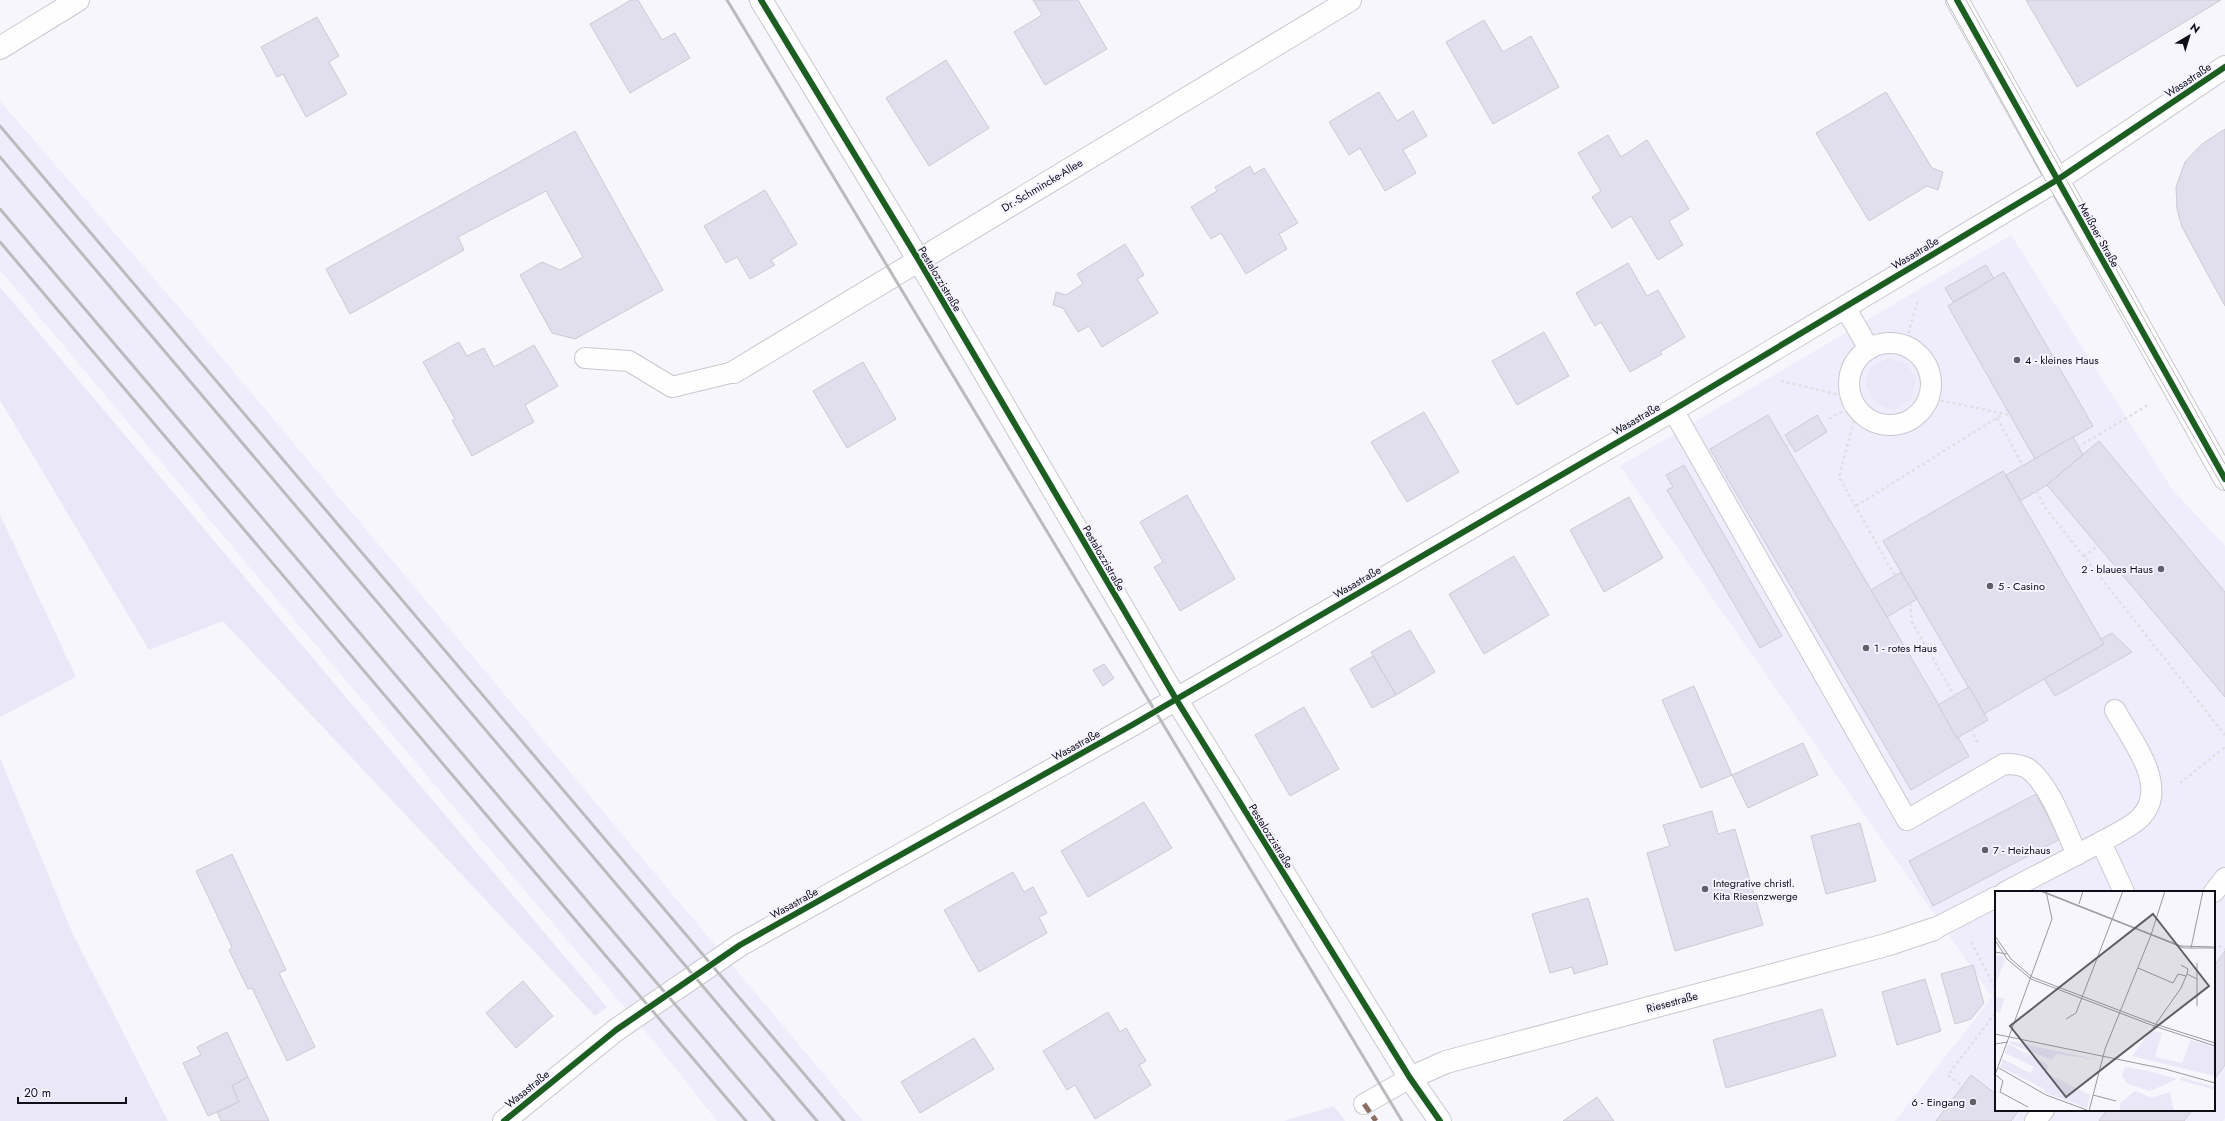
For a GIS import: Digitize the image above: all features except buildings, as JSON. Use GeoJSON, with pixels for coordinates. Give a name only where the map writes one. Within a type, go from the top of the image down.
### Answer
{"type":"FeatureCollection","features":[{"type":"Feature","properties":{"kind":"street"},"geometry":{"type":"LineString","coordinates":[[0,48],[78,0]]}},
{"type":"Feature","properties":{"kind":"street","name":"Pestalozzistraße"},"geometry":{"type":"LineString","coordinates":[[761,0],[918,259],[1176,700],[1410,1078],[1440,1121]]}},
{"type":"Feature","properties":{"kind":"street","name":"Dr.-Schmincke-Allee"},"geometry":{"type":"LineString","coordinates":[[734,372],[918,259],[1350,0]]}},
{"type":"Feature","properties":{"kind":"street","name":"Meißner Straße"},"geometry":{"type":"LineString","coordinates":[[1957,0],[2056,180],[2225,479]]}},
{"type":"Feature","properties":{"kind":"street","name":"Wasastraße"},"geometry":{"type":"LineString","coordinates":[[504,1121],[616,1030],[740,945],[1176,700],[1673,410],[2056,180],[2225,67]]}},
{"type":"Feature","properties":{"kind":"street","name":"Riesestraße"},"geometry":{"type":"LineString","coordinates":[[1410,1078],[1446,1062],[1886,945],[1934,929]]}},
{"type":"Feature","properties":{"kind":"lane"},"geometry":{"type":"LineString","coordinates":[[1845,307],[1869,349]]}},
{"type":"Feature","properties":{"kind":"lane"},"geometry":{"type":"LineString","coordinates":[[1890,343],[1905,345],[1916,352],[1928,369],[1931,386],[1929,398],[1921,411],[1910,420],[1901,423],[1879,423],[1868,419],[1855,403],[1849,387],[1850,374],[1854,364],[1869,349],[1874,346],[1890,343]]}},
{"type":"Feature","properties":{"kind":"lane"},"geometry":{"type":"LineString","coordinates":[[585,358],[629,361],[672,387],[734,372]]}},
{"type":"Feature","properties":{"kind":"lane"},"geometry":{"type":"LineString","coordinates":[[1673,410],[1907,820],[2004,764],[2015,764],[2025,768],[2040,779],[2077,855]]}},
{"type":"Feature","properties":{"kind":"lane"},"geometry":{"type":"LineString","coordinates":[[2007,891],[2077,855],[2139,820],[2150,807],[2151,782],[2148,771],[2115,710]]}},
{"type":"Feature","properties":{"kind":"lane"},"geometry":{"type":"LineString","coordinates":[[2100,842],[2124,891]]}},
{"type":"Feature","properties":{"kind":"lane"},"geometry":{"type":"LineString","coordinates":[[2215,891],[2225,878]]}},
{"type":"Feature","properties":{"kind":"lane"},"geometry":{"type":"LineString","coordinates":[[1934,929],[1995,898]]}},
{"type":"Feature","properties":{"kind":"lane"},"geometry":{"type":"LineString","coordinates":[[1364,1104],[1410,1078]]}},
{"type":"Feature","properties":{"kind":"lane"},"geometry":{"type":"LineString","coordinates":[[2035,1121],[2043,1111]]}},
{"type":"Feature","properties":{"kind":"path"},"geometry":{"type":"LineString","coordinates":[[1738,371],[1855,403]]}},
{"type":"Feature","properties":{"kind":"path"},"geometry":{"type":"LineString","coordinates":[[2078,447],[2173,388]]}},
{"type":"Feature","properties":{"kind":"path"},"geometry":{"type":"LineString","coordinates":[[1929,398],[2010,415]]}},
{"type":"Feature","properties":{"kind":"path"},"geometry":{"type":"LineString","coordinates":[[1829,419],[1855,403]]}},
{"type":"Feature","properties":{"kind":"path"},"geometry":{"type":"LineString","coordinates":[[1855,403],[1839,477],[1895,576]]}},
{"type":"Feature","properties":{"kind":"path"},"geometry":{"type":"LineString","coordinates":[[1856,506],[2003,414]]}},
{"type":"Feature","properties":{"kind":"path"},"geometry":{"type":"LineString","coordinates":[[1997,418],[2023,466]]}},
{"type":"Feature","properties":{"kind":"path"},"geometry":{"type":"LineString","coordinates":[[1786,446],[1812,429]]}},
{"type":"Feature","properties":{"kind":"path"},"geometry":{"type":"LineString","coordinates":[[2036,491],[2044,506],[2225,735]]}},
{"type":"Feature","properties":{"kind":"path"},"geometry":{"type":"LineString","coordinates":[[2084,557],[2098,546]]}},
{"type":"Feature","properties":{"kind":"path"},"geometry":{"type":"LineString","coordinates":[[1910,604],[1912,622],[1955,697]]}},
{"type":"Feature","properties":{"kind":"path"},"geometry":{"type":"LineString","coordinates":[[1971,729],[1980,748]]}},
{"type":"Feature","properties":{"kind":"path"},"geometry":{"type":"LineString","coordinates":[[2150,807],[2225,747]]}},
{"type":"Feature","properties":{"kind":"path"},"geometry":{"type":"LineString","coordinates":[[1957,917],[1995,987]]}},
{"type":"Feature","properties":{"kind":"path"},"geometry":{"type":"LineString","coordinates":[[2215,943],[2225,950]]}},
{"type":"Feature","properties":{"kind":"path"},"geometry":{"type":"LineString","coordinates":[[1939,1121],[1965,1088],[1948,1075],[1995,1013]]}},
{"type":"Feature","properties":{"kind":"shaded area"},"geometry":{"type":"Polygon","coordinates":[[[0,101],[196,327],[863,1121],[717,1121],[660,1049],[262,582],[0,270],[0,101]]]}},
{"type":"Feature","properties":{"kind":"shaded area"},"geometry":{"type":"Polygon","coordinates":[[[2011,235],[2172,489],[2225,546],[2225,1118],[2223,1121],[1895,1121],[1992,997],[1620,466],[2011,235]]]}},
{"type":"Feature","properties":{"kind":"shaded area"},"geometry":{"type":"Polygon","coordinates":[[[0,287],[607,1007],[595,1016],[223,621],[149,650],[0,400],[0,287]]]}},
{"type":"Feature","properties":{"kind":"shaded area"},"geometry":{"type":"Polygon","coordinates":[[[1888,358],[1907,364],[1916,379],[1911,399],[1893,410],[1875,402],[1866,386],[1870,368],[1888,358]]]}},
{"type":"Feature","properties":{"kind":"shaded area"},"geometry":{"type":"Polygon","coordinates":[[[0,515],[76,677],[0,717],[0,515]]]}},
{"type":"Feature","properties":{"kind":"shaded area"},"geometry":{"type":"Polygon","coordinates":[[[0,758],[72,932],[168,1121],[0,1121],[0,758]]]}},
{"type":"Feature","properties":{"kind":"shaded area"},"geometry":{"type":"Polygon","coordinates":[[[1334,1106],[1345,1121],[1284,1121],[1334,1106]]]}},
{"type":"Feature","properties":{"kind":"tram line"},"geometry":{"type":"LineString","coordinates":[[1946,0],[2048,185],[2225,491]]}},
{"type":"Feature","properties":{"kind":"tram line"},"geometry":{"type":"LineString","coordinates":[[1966,0],[2225,464]]}},
{"type":"Feature","properties":{"kind":"railway"},"geometry":{"type":"LineString","coordinates":[[727,0],[1402,1121]]}},
{"type":"Feature","properties":{"kind":"railway"},"geometry":{"type":"LineString","coordinates":[[0,126],[844,1121]]}},
{"type":"Feature","properties":{"kind":"railway"},"geometry":{"type":"LineString","coordinates":[[0,157],[817,1121]]}},
{"type":"Feature","properties":{"kind":"railway"},"geometry":{"type":"LineString","coordinates":[[0,209],[774,1121]]}},
{"type":"Feature","properties":{"kind":"railway"},"geometry":{"type":"LineString","coordinates":[[0,242],[746,1121]]}},
{"type":"Feature","properties":{"kind":"marked path"},"geometry":{"type":"LineString","coordinates":[[1364,1104],[1376,1121]]}},
{"type":"Feature","properties":{"kind":"cycle path"},"geometry":{"type":"LineString","coordinates":[[761,0],[918,259],[1176,699],[1410,1078],[1440,1121]]}},
{"type":"Feature","properties":{"kind":"cycle path"},"geometry":{"type":"LineString","coordinates":[[1957,0],[2225,479]]}},
{"type":"Feature","properties":{"kind":"cycle path"},"geometry":{"type":"LineString","coordinates":[[504,1121],[616,1030],[740,945],[1132,725],[1673,410],[2057,180],[2225,67]]}},
{"type":"Feature","properties":{"kind":"place","name":"4 - kleines Haus"},"geometry":{"type":"Point","coordinates":[2017,360]}},
{"type":"Feature","properties":{"kind":"place","name":"2 - blaues Haus"},"geometry":{"type":"Point","coordinates":[2161,569]}},
{"type":"Feature","properties":{"kind":"place","name":"5 - Casino"},"geometry":{"type":"Point","coordinates":[1990,586]}},
{"type":"Feature","properties":{"kind":"place","name":"1 - rotes Haus"},"geometry":{"type":"Point","coordinates":[1866,648]}},
{"type":"Feature","properties":{"kind":"place","name":"7 - Heizhaus"},"geometry":{"type":"Point","coordinates":[1985,850]}},
{"type":"Feature","properties":{"kind":"place","name":"Integrative christl. Kita Riesenzwerge"},"geometry":{"type":"Point","coordinates":[1705,889]}},
{"type":"Feature","properties":{"kind":"place","name":"6 - Eingang"},"geometry":{"type":"Point","coordinates":[1973,1102]}}]}
